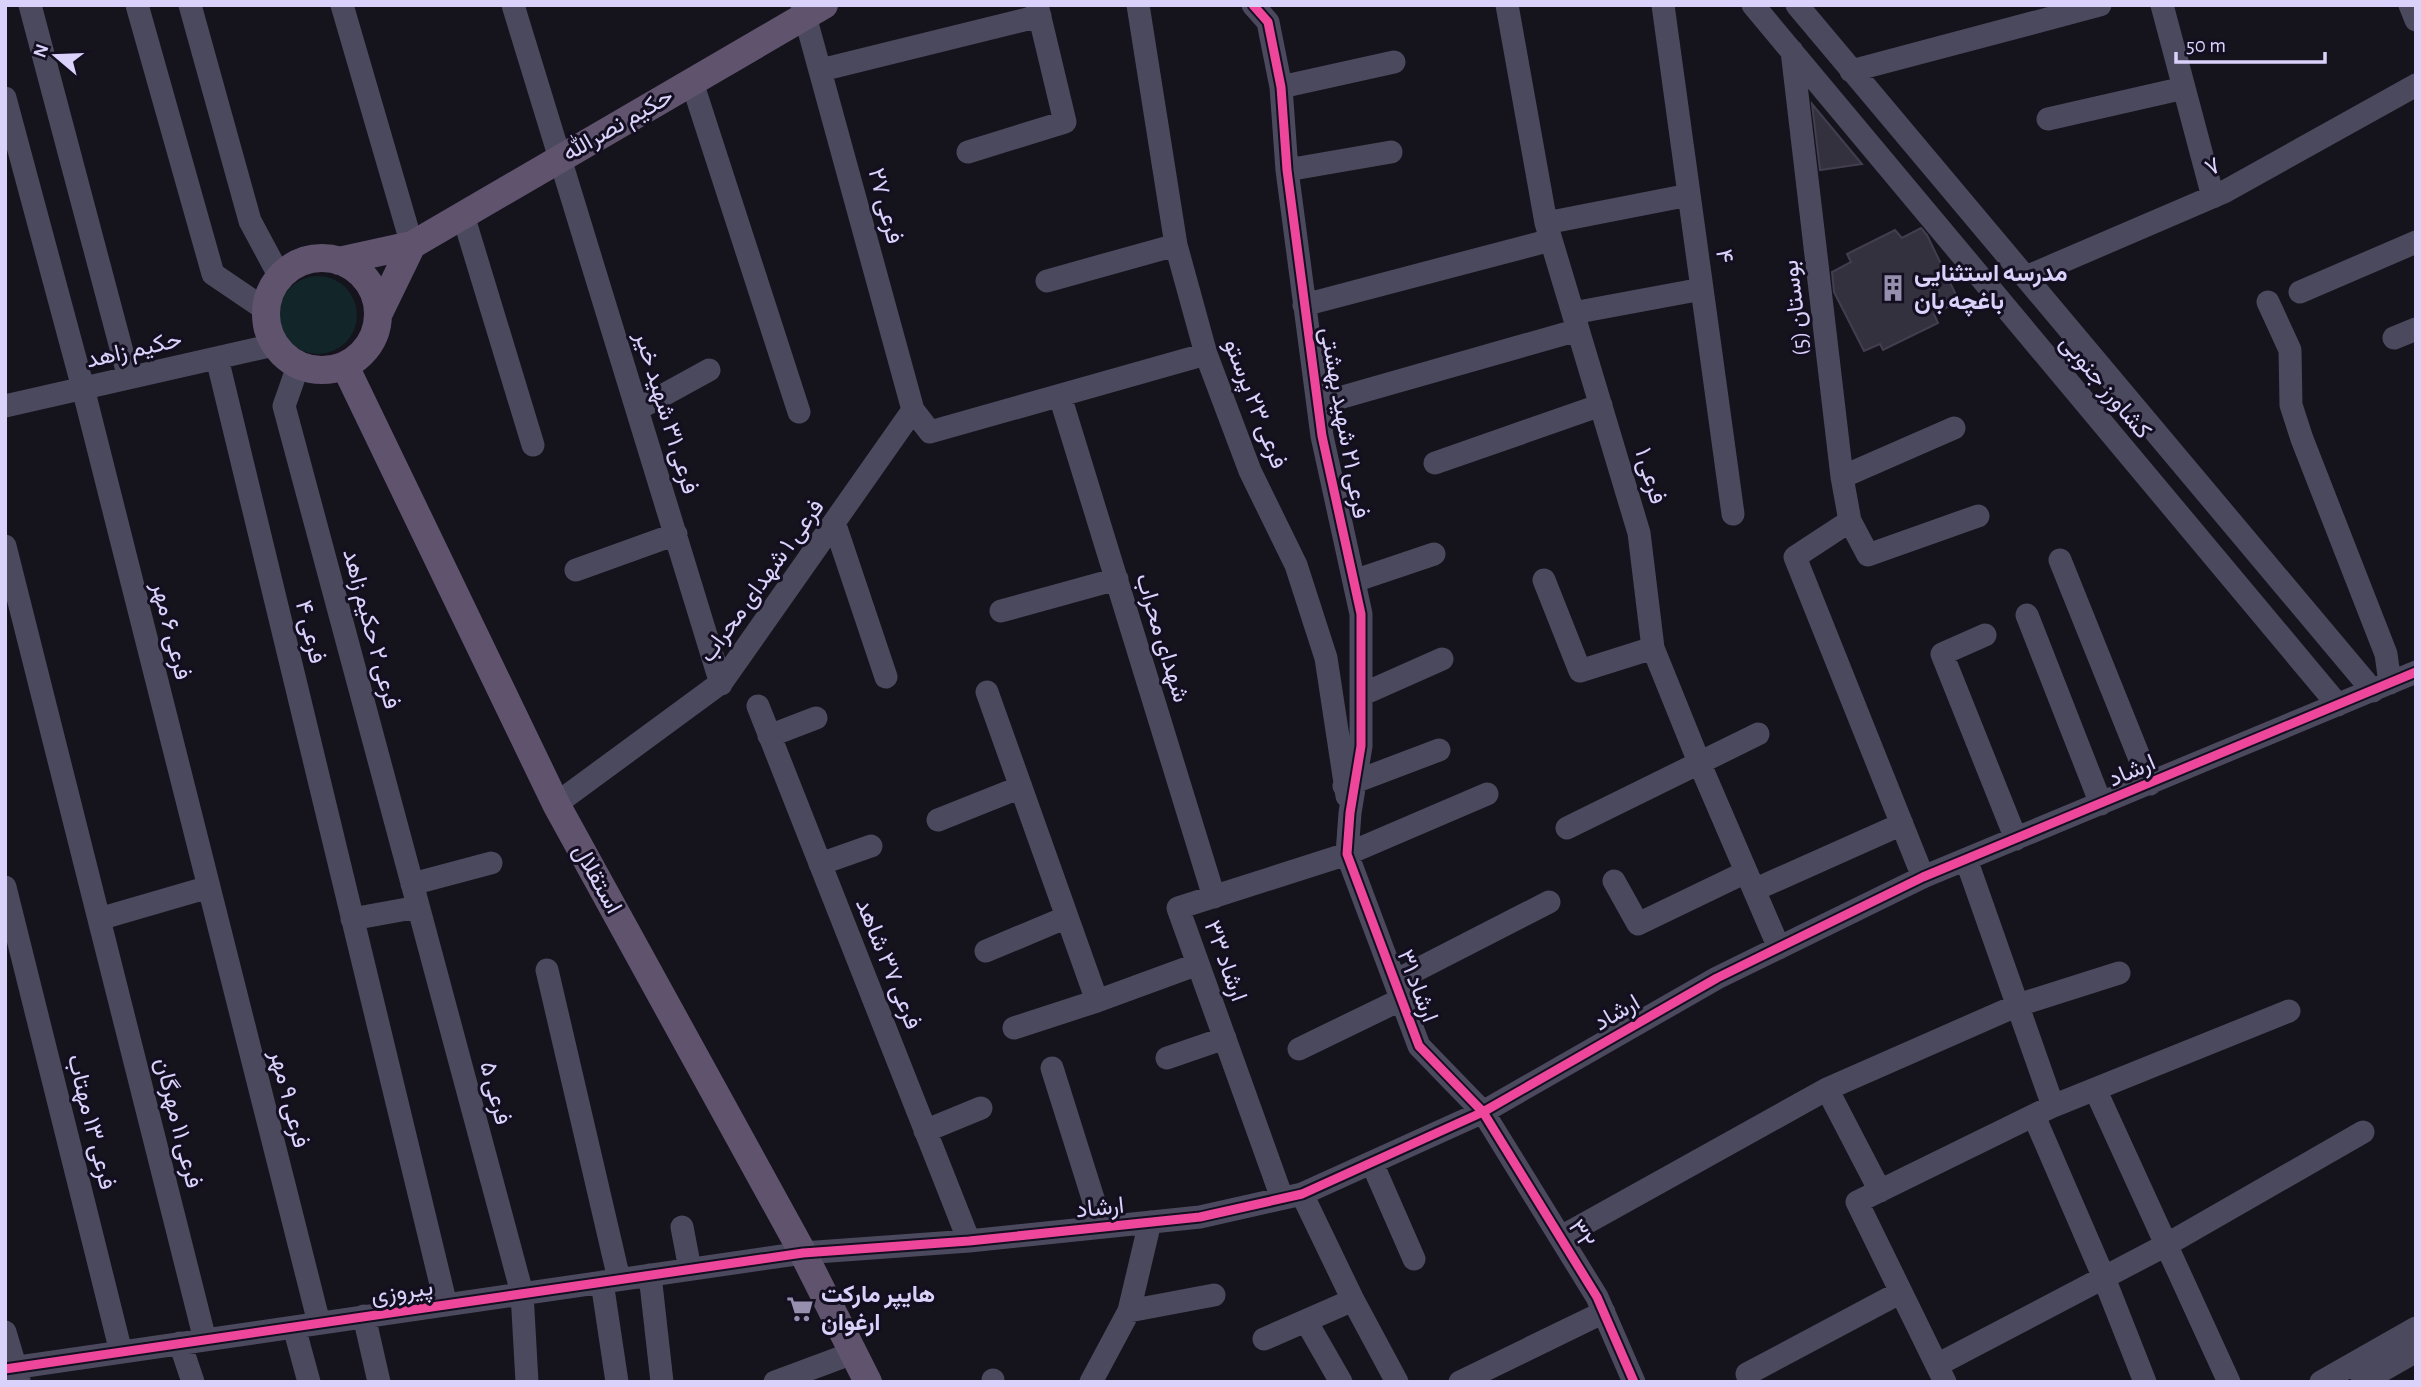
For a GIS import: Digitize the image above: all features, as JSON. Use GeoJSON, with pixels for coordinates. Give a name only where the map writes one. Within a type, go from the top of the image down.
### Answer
{"type":"FeatureCollection","features":[{"type":"Feature","properties":{"kind":"main road","name":"حکیم نصرالله"},"geometry":{"type":"LineString","coordinates":[[339,261],[412,245],[692,82],[811,9]]}},
{"type":"Feature","properties":{"kind":"main road"},"geometry":{"type":"LineString","coordinates":[[378,315],[412,245]]}},
{"type":"Feature","properties":{"kind":"main road"},"geometry":{"type":"LineString","coordinates":[[323,258],[352,267],[372,288],[377,301],[378,315],[369,345],[345,366],[329,370],[298,366],[285,357],[274,345],[267,328],[266,310],[270,293],[280,277],[292,266],[307,260],[323,258]]}},
{"type":"Feature","properties":{"kind":"main road","name":"استقلال"},"geometry":{"type":"LineString","coordinates":[[345,366],[556,804],[803,1253],[868,1382]]}},
{"type":"Feature","properties":{"kind":"street"},"geometry":{"type":"LineString","coordinates":[[30,5],[129,378]]}},
{"type":"Feature","properties":{"kind":"street"},"geometry":{"type":"LineString","coordinates":[[137,5],[213,274],[266,310]]}},
{"type":"Feature","properties":{"kind":"street"},"geometry":{"type":"LineString","coordinates":[[190,5],[250,221],[280,277]]}},
{"type":"Feature","properties":{"kind":"street"},"geometry":{"type":"LineString","coordinates":[[342,5],[412,245]]}},
{"type":"Feature","properties":{"kind":"street","name":"فرعی ۳۱ شهید خیر"},"geometry":{"type":"LineString","coordinates":[[513,5],[721,684]]}},
{"type":"Feature","properties":{"kind":"street","name":"فرعی ۲۳ پرستو"},"geometry":{"type":"LineString","coordinates":[[1138,5],[1175,245],[1206,355],[1250,471],[1296,565],[1326,659],[1350,784]]}},
{"type":"Feature","properties":{"kind":"street","name":"فرعی ۲۱ شهید بهشتی"},"geometry":{"type":"LineString","coordinates":[[1253,5],[1268,22],[1281,87],[1287,170],[1322,436],[1361,614],[1361,746],[1350,784],[1347,854]]}},
{"type":"Feature","properties":{"kind":"street","name":"فرعی ۱"},"geometry":{"type":"LineString","coordinates":[[1507,5],[1549,231],[1639,533],[1653,648],[1779,948]]}},
{"type":"Feature","properties":{"kind":"street","name":"۴"},"geometry":{"type":"LineString","coordinates":[[1663,5],[1733,514]]}},
{"type":"Feature","properties":{"kind":"street","name":"کشاورز جنوبی"},"geometry":{"type":"LineString","coordinates":[[1753,5],[2337,705]]}},
{"type":"Feature","properties":{"kind":"street","name":"کشاورز جنوبی"},"geometry":{"type":"LineString","coordinates":[[1797,5],[2025,277],[2382,687]]}},
{"type":"Feature","properties":{"kind":"street"},"geometry":{"type":"LineString","coordinates":[[1852,71],[2099,5]]}},
{"type":"Feature","properties":{"kind":"street"},"geometry":{"type":"LineString","coordinates":[[2162,5],[2213,197]]}},
{"type":"Feature","properties":{"kind":"street"},"geometry":{"type":"LineString","coordinates":[[2410,5],[2416,20]]}},
{"type":"Feature","properties":{"kind":"street","name":"فرعی ۲۷"},"geometry":{"type":"LineString","coordinates":[[811,9],[821,70],[913,410]]}},
{"type":"Feature","properties":{"kind":"street"},"geometry":{"type":"LineString","coordinates":[[821,70],[1038,11],[1065,122],[968,152]]}},
{"type":"Feature","properties":{"kind":"street","name":"بوستان (5)"},"geometry":{"type":"LineString","coordinates":[[1792,51],[1842,477],[1850,521],[1868,555],[1978,516]]}},
{"type":"Feature","properties":{"kind":"street"},"geometry":{"type":"LineString","coordinates":[[1281,87],[1394,62]]}},
{"type":"Feature","properties":{"kind":"street"},"geometry":{"type":"LineString","coordinates":[[692,82],[799,412]]}},
{"type":"Feature","properties":{"kind":"street","name":"۷"},"geometry":{"type":"LineString","coordinates":[[2025,277],[2213,197],[2416,85]]}},
{"type":"Feature","properties":{"kind":"street"},"geometry":{"type":"LineString","coordinates":[[2048,119],[2184,88]]}},
{"type":"Feature","properties":{"kind":"street"},"geometry":{"type":"LineString","coordinates":[[5,99],[83,388]]}},
{"type":"Feature","properties":{"kind":"street"},"geometry":{"type":"LineString","coordinates":[[1287,170],[1391,152]]}},
{"type":"Feature","properties":{"kind":"street"},"geometry":{"type":"LineString","coordinates":[[1914,200],[1939,174]]}},
{"type":"Feature","properties":{"kind":"street"},"geometry":{"type":"LineString","coordinates":[[1304,305],[1549,231],[1689,195]]}},
{"type":"Feature","properties":{"kind":"street"},"geometry":{"type":"LineString","coordinates":[[463,215],[533,445]]}},
{"type":"Feature","properties":{"kind":"street"},"geometry":{"type":"LineString","coordinates":[[2300,292],[2416,242]]}},
{"type":"Feature","properties":{"kind":"street"},"geometry":{"type":"LineString","coordinates":[[1047,281],[1175,245]]}},
{"type":"Feature","properties":{"kind":"street"},"geometry":{"type":"LineString","coordinates":[[1318,404],[1575,322],[1702,289]]}},
{"type":"Feature","properties":{"kind":"street"},"geometry":{"type":"LineString","coordinates":[[2268,302],[2290,350],[2291,405],[2302,439],[2386,654],[2382,687]]}},
{"type":"Feature","properties":{"kind":"street"},"geometry":{"type":"LineString","coordinates":[[2394,338],[2416,329]]}},
{"type":"Feature","properties":{"kind":"street","name":"حکیم زاهد"},"geometry":{"type":"LineString","coordinates":[[5,406],[274,345]]}},
{"type":"Feature","properties":{"kind":"street"},"geometry":{"type":"LineString","coordinates":[[913,410],[930,432],[1206,355]]}},
{"type":"Feature","properties":{"kind":"street","name":"فرعی ۴"},"geometry":{"type":"LineString","coordinates":[[217,358],[446,1305]]}},
{"type":"Feature","properties":{"kind":"street","name":"فرعی ۲ حکیم زاهد"},"geometry":{"type":"LineString","coordinates":[[298,366],[284,406],[418,907]]}},
{"type":"Feature","properties":{"kind":"street"},"geometry":{"type":"LineString","coordinates":[[638,410],[709,370]]}},
{"type":"Feature","properties":{"kind":"street","name":"فرعی ۶ مهر"},"geometry":{"type":"LineString","coordinates":[[83,388],[209,887]]}},
{"type":"Feature","properties":{"kind":"street","name":"شهدای محراب"},"geometry":{"type":"LineString","coordinates":[[1060,396],[1214,897]]}},
{"type":"Feature","properties":{"kind":"street"},"geometry":{"type":"LineString","coordinates":[[1435,463],[1601,405]]}},
{"type":"Feature","properties":{"kind":"street","name":"فرعی ۱ شهدای محراب"},"geometry":{"type":"LineString","coordinates":[[556,804],[721,684],[835,525],[913,410]]}},
{"type":"Feature","properties":{"kind":"street"},"geometry":{"type":"LineString","coordinates":[[1842,477],[1954,428]]}},
{"type":"Feature","properties":{"kind":"street"},"geometry":{"type":"LineString","coordinates":[[1850,521],[1795,558],[1923,877]]}},
{"type":"Feature","properties":{"kind":"street"},"geometry":{"type":"LineString","coordinates":[[835,525],[886,677]]}},
{"type":"Feature","properties":{"kind":"street"},"geometry":{"type":"LineString","coordinates":[[576,570],[676,534]]}},
{"type":"Feature","properties":{"kind":"street","name":"فرعی ۱۱ مهرگان"},"geometry":{"type":"LineString","coordinates":[[5,546],[205,1340]]}},
{"type":"Feature","properties":{"kind":"street"},"geometry":{"type":"LineString","coordinates":[[1353,581],[1434,554]]}},
{"type":"Feature","properties":{"kind":"street"},"geometry":{"type":"LineString","coordinates":[[2060,560],[2150,784]]}},
{"type":"Feature","properties":{"kind":"street"},"geometry":{"type":"LineString","coordinates":[[1001,611],[1116,579]]}},
{"type":"Feature","properties":{"kind":"street"},"geometry":{"type":"LineString","coordinates":[[1544,580],[1580,671],[1653,648]]}},
{"type":"Feature","properties":{"kind":"street"},"geometry":{"type":"LineString","coordinates":[[2026,615],[2101,804]]}},
{"type":"Feature","properties":{"kind":"street"},"geometry":{"type":"LineString","coordinates":[[1985,635],[1942,654],[2016,839]]}},
{"type":"Feature","properties":{"kind":"street"},"geometry":{"type":"LineString","coordinates":[[1361,695],[1442,659]]}},
{"type":"Feature","properties":{"kind":"street","name":"ارشاد"},"geometry":{"type":"LineString","coordinates":[[803,1253],[969,1241],[1200,1217],[1292,1196],[1483,1112],[1717,978],[1923,877],[2416,672]]}},
{"type":"Feature","properties":{"kind":"street"},"geometry":{"type":"LineString","coordinates":[[987,692],[1097,1000]]}},
{"type":"Feature","properties":{"kind":"street","name":"فرعی ۳۷ شاهد"},"geometry":{"type":"LineString","coordinates":[[758,706],[969,1241]]}},
{"type":"Feature","properties":{"kind":"street"},"geometry":{"type":"LineString","coordinates":[[769,736],[816,718]]}},
{"type":"Feature","properties":{"kind":"street"},"geometry":{"type":"LineString","coordinates":[[1567,828],[1758,734]]}},
{"type":"Feature","properties":{"kind":"street"},"geometry":{"type":"LineString","coordinates":[[1350,784],[1439,750]]}},
{"type":"Feature","properties":{"kind":"street"},"geometry":{"type":"LineString","coordinates":[[938,820],[1021,787]]}},
{"type":"Feature","properties":{"kind":"street","name":"ارشاد ۳۳"},"geometry":{"type":"LineString","coordinates":[[1397,1382],[1292,1196],[1225,1038],[1178,908],[1347,854],[1487,794]]}},
{"type":"Feature","properties":{"kind":"street"},"geometry":{"type":"LineString","coordinates":[[1614,881],[1638,924],[1902,824]]}},
{"type":"Feature","properties":{"kind":"street"},"geometry":{"type":"LineString","coordinates":[[820,864],[871,846]]}},
{"type":"Feature","properties":{"kind":"street","name":"ارشاد ۳۱"},"geometry":{"type":"LineString","coordinates":[[1347,854],[1419,1046],[1483,1112]]}},
{"type":"Feature","properties":{"kind":"street"},"geometry":{"type":"LineString","coordinates":[[1966,859],[2018,1004],[2044,1111],[2145,1382]]}},
{"type":"Feature","properties":{"kind":"street"},"geometry":{"type":"LineString","coordinates":[[412,884],[491,863]]}},
{"type":"Feature","properties":{"kind":"street"},"geometry":{"type":"LineString","coordinates":[[99,919],[209,887]]}},
{"type":"Feature","properties":{"kind":"street","name":"فرعی ۹ مهر"},"geometry":{"type":"LineString","coordinates":[[209,887],[319,1323]]}},
{"type":"Feature","properties":{"kind":"street","name":"فرعی ۱۳ مهتاب"},"geometry":{"type":"LineString","coordinates":[[7,895],[121,1352]]}},
{"type":"Feature","properties":{"kind":"street"},"geometry":{"type":"LineString","coordinates":[[1299,1049],[1549,902]]}},
{"type":"Feature","properties":{"kind":"street"},"geometry":{"type":"LineString","coordinates":[[352,919],[418,907]]}},
{"type":"Feature","properties":{"kind":"street","name":"فرعی ۵"},"geometry":{"type":"LineString","coordinates":[[418,907],[522,1293],[527,1382]]}},
{"type":"Feature","properties":{"kind":"street"},"geometry":{"type":"LineString","coordinates":[[986,951],[1068,918]]}},
{"type":"Feature","properties":{"kind":"street"},"geometry":{"type":"LineString","coordinates":[[1014,1028],[1198,964]]}},
{"type":"Feature","properties":{"kind":"street"},"geometry":{"type":"LineString","coordinates":[[547,970],[611,1281],[617,1382]]}},
{"type":"Feature","properties":{"kind":"street"},"geometry":{"type":"LineString","coordinates":[[1561,1237],[1827,1089],[2018,1004],[2119,973]]}},
{"type":"Feature","properties":{"kind":"street"},"geometry":{"type":"LineString","coordinates":[[2289,1011],[2044,1111],[1857,1202],[1941,1374],[2104,1278],[2363,1132]]}},
{"type":"Feature","properties":{"kind":"street"},"geometry":{"type":"LineString","coordinates":[[1167,1058],[1225,1038]]}},
{"type":"Feature","properties":{"kind":"street"},"geometry":{"type":"LineString","coordinates":[[1052,1068],[1102,1227]]}},
{"type":"Feature","properties":{"kind":"street"},"geometry":{"type":"LineString","coordinates":[[1827,1089],[1880,1191]]}},
{"type":"Feature","properties":{"kind":"street"},"geometry":{"type":"LineString","coordinates":[[2095,1089],[2229,1382]]}},
{"type":"Feature","properties":{"kind":"street"},"geometry":{"type":"LineString","coordinates":[[925,1131],[981,1108]]}},
{"type":"Feature","properties":{"kind":"street","name":"۳۲"},"geometry":{"type":"LineString","coordinates":[[1483,1112],[1597,1297],[1634,1382]]}},
{"type":"Feature","properties":{"kind":"street"},"geometry":{"type":"LineString","coordinates":[[1372,1163],[1414,1259]]}},
{"type":"Feature","properties":{"kind":"street"},"geometry":{"type":"LineString","coordinates":[[1097,1378],[1129,1311],[1150,1222]]}},
{"type":"Feature","properties":{"kind":"street"},"geometry":{"type":"LineString","coordinates":[[682,1227],[690,1269]]}},
{"type":"Feature","properties":{"kind":"street","name":"پیروزی"},"geometry":{"type":"LineString","coordinates":[[13,1373],[180,1343],[803,1253]]}},
{"type":"Feature","properties":{"kind":"street"},"geometry":{"type":"LineString","coordinates":[[650,1275],[662,1382]]}},
{"type":"Feature","properties":{"kind":"street"},"geometry":{"type":"LineString","coordinates":[[1747,1374],[1901,1292]]}},
{"type":"Feature","properties":{"kind":"street"},"geometry":{"type":"LineString","coordinates":[[1129,1311],[1214,1295]]}},
{"type":"Feature","properties":{"kind":"street"},"geometry":{"type":"LineString","coordinates":[[1264,1339],[1353,1300]]}},
{"type":"Feature","properties":{"kind":"street"},"geometry":{"type":"LineString","coordinates":[[1461,1382],[1604,1312]]}},
{"type":"Feature","properties":{"kind":"street"},"geometry":{"type":"LineString","coordinates":[[364,1317],[379,1382]]}},
{"type":"Feature","properties":{"kind":"street"},"geometry":{"type":"LineString","coordinates":[[1306,1321],[1341,1382]]}},
{"type":"Feature","properties":{"kind":"street"},"geometry":{"type":"LineString","coordinates":[[294,1327],[309,1382]]}},
{"type":"Feature","properties":{"kind":"street"},"geometry":{"type":"LineString","coordinates":[[2321,1382],[2416,1328]]}},
{"type":"Feature","properties":{"kind":"street"},"geometry":{"type":"LineString","coordinates":[[5,1332],[13,1373]]}},
{"type":"Feature","properties":{"kind":"street"},"geometry":{"type":"LineString","coordinates":[[180,1343],[192,1382]]}},
{"type":"Feature","properties":{"kind":"street"},"geometry":{"type":"LineString","coordinates":[[2362,1382],[2416,1351]]}},
{"type":"Feature","properties":{"kind":"street"},"geometry":{"type":"LineString","coordinates":[[775,1382],[853,1353]]}},
{"type":"Feature","properties":{"kind":"green space"},"geometry":{"type":"Polygon","coordinates":[[[318,276],[333,279],[345,288],[354,300],[357,315],[354,330],[345,342],[333,351],[318,354],[303,351],[291,342],[282,330],[279,315],[282,300],[291,288],[303,279],[318,276]]]}},
{"type":"Feature","properties":{"kind":"building"},"geometry":{"type":"Polygon","coordinates":[[[1812,104],[1862,164],[1820,170],[1812,104]]]}},
{"type":"Feature","properties":{"kind":"building","name":"مدرسه استثنایی باغچه بان"},"geometry":{"type":"Polygon","coordinates":[[[1921,228],[1959,301],[1934,314],[1938,323],[1883,350],[1880,344],[1864,351],[1834,292],[1832,272],[1851,262],[1847,254],[1895,230],[1902,238],[1921,228]]]}},
{"type":"Feature","properties":{"kind":"cycle path"},"geometry":{"type":"LineString","coordinates":[[1253,5],[1268,22],[1281,87],[1287,170],[1322,436],[1361,614],[1361,746],[1350,813],[1347,854],[1419,1046],[1483,1112],[1597,1297],[1634,1382]]}},
{"type":"Feature","properties":{"kind":"cycle path"},"geometry":{"type":"LineString","coordinates":[[5,1369],[803,1253],[969,1241],[1200,1217],[1302,1194],[1483,1112],[1717,978],[1923,877],[2416,672]]}},
{"type":"Feature","properties":{"kind":"place","name":"مدرسه استثنایی باغچه بان"},"geometry":{"type":"Point","coordinates":[1893,288]}},
{"type":"Feature","properties":{"kind":"place","name":"هایپر مارکت ارغوان"},"geometry":{"type":"Point","coordinates":[800,1309]}}]}
